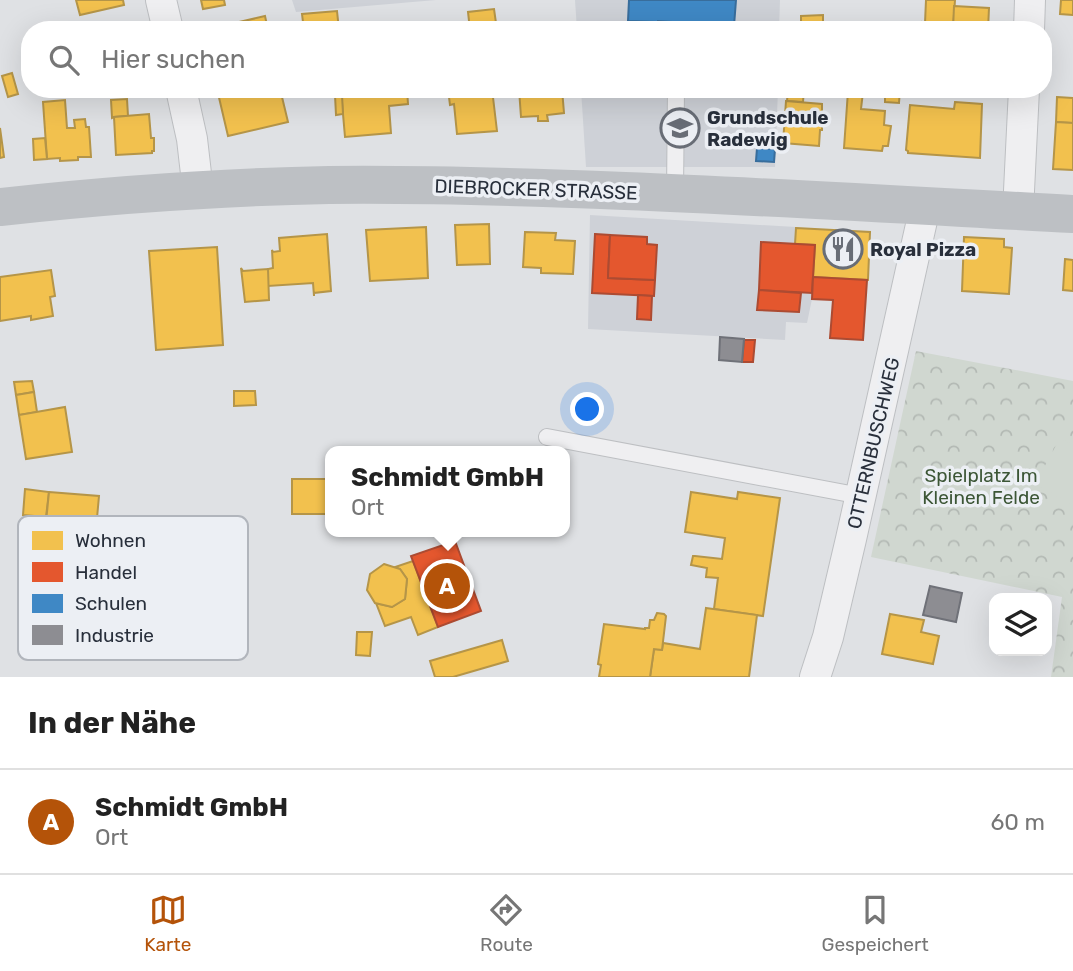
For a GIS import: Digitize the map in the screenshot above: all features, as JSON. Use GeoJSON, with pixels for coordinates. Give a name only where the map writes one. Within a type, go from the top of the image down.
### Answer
{"type":"FeatureCollection","features":[{"type":"Feature","properties":{"kind":"main road","name":"DIEBROCKER STRASSE"},"geometry":{"type":"LineString","coordinates":[[0,207],[198,191],[372,185],[498,186],[676,193],[1073,215]]}},
{"type":"Feature","properties":{"kind":"street"},"geometry":{"type":"LineString","coordinates":[[161,0],[166,21]]}},
{"type":"Feature","properties":{"kind":"street"},"geometry":{"type":"LineString","coordinates":[[1029,21],[1030,0]]}},
{"type":"Feature","properties":{"kind":"street"},"geometry":{"type":"LineString","coordinates":[[183,98],[192,138],[198,191]]}},
{"type":"Feature","properties":{"kind":"street"},"geometry":{"type":"LineString","coordinates":[[1018,211],[1024,98]]}},
{"type":"Feature","properties":{"kind":"street","name":"OTTERNBUSCHWEG"},"geometry":{"type":"LineString","coordinates":[[815,677],[828,637],[861,496],[925,207]]}},
{"type":"Feature","properties":{"kind":"lane"},"geometry":{"type":"LineString","coordinates":[[676,98],[676,193]]}},
{"type":"Feature","properties":{"kind":"lane"},"geometry":{"type":"LineString","coordinates":[[547,437],[861,496]]}},
{"type":"Feature","properties":{"kind":"shaded area"},"geometry":{"type":"Polygon","coordinates":[[[292,0],[436,0],[296,12],[292,0]]]}},
{"type":"Feature","properties":{"kind":"shaded area"},"geometry":{"type":"Polygon","coordinates":[[[575,0],[780,0],[779,21],[576,21],[575,0]]]}},
{"type":"Feature","properties":{"kind":"shaded area","name":"Grundschule Radewig"},"geometry":{"type":"Polygon","coordinates":[[[582,98],[778,98],[775,167],[586,167],[582,98]]]}},
{"type":"Feature","properties":{"kind":"shaded area"},"geometry":{"type":"Polygon","coordinates":[[[590,215],[796,227],[795,244],[815,245],[812,299],[807,323],[786,322],[785,340],[588,329],[590,215]]]}},
{"type":"Feature","properties":{"kind":"green space","name":"Spielplatz Im Kleinen Felde"},"geometry":{"type":"Polygon","coordinates":[[[916,351],[1073,381],[1073,677],[1051,677],[1062,597],[871,557],[916,351]]]}},
{"type":"Feature","properties":{"kind":"green space"},"geometry":{"type":"Polygon","coordinates":[[[1060,438],[1073,445],[1073,505],[1035,484],[1060,438]]]}},
{"type":"Feature","properties":{"kind":"building: Wohnen"},"geometry":{"type":"Polygon","coordinates":[[[76,0],[123,0],[124,5],[80,15],[76,0]]]}},
{"type":"Feature","properties":{"kind":"building: Wohnen"},"geometry":{"type":"Polygon","coordinates":[[[201,0],[224,0],[225,5],[203,9],[201,0]]]}},
{"type":"Feature","properties":{"kind":"building: Wohnen"},"geometry":{"type":"Polygon","coordinates":[[[926,0],[955,0],[954,21],[925,21],[926,0]]]}},
{"type":"Feature","properties":{"kind":"building: Wohnen"},"geometry":{"type":"Polygon","coordinates":[[[1061,0],[1073,0],[1073,15],[1060,14],[1061,0]]]}},
{"type":"Feature","properties":{"kind":"building: Wohnen"},"geometry":{"type":"Polygon","coordinates":[[[954,6],[989,8],[988,21],[953,21],[954,6]]]}},
{"type":"Feature","properties":{"kind":"building: Wohnen"},"geometry":{"type":"Polygon","coordinates":[[[494,9],[496,21],[469,21],[468,12],[494,9]]]}},
{"type":"Feature","properties":{"kind":"building: Wohnen"},"geometry":{"type":"Polygon","coordinates":[[[337,11],[338,21],[303,21],[302,14],[337,11]]]}},
{"type":"Feature","properties":{"kind":"building: Wohnen"},"geometry":{"type":"Polygon","coordinates":[[[823,15],[823,21],[801,21],[801,16],[823,15]]]}},
{"type":"Feature","properties":{"kind":"building: Wohnen"},"geometry":{"type":"Polygon","coordinates":[[[265,16],[266,21],[244,21],[265,16]]]}},
{"type":"Feature","properties":{"kind":"building: Wohnen"},"geometry":{"type":"Polygon","coordinates":[[[12,73],[18,94],[8,97],[2,76],[12,73]]]}},
{"type":"Feature","properties":{"kind":"building: Wohnen"},"geometry":{"type":"Polygon","coordinates":[[[1057,97],[1073,98],[1073,123],[1056,122],[1057,97]]]}},
{"type":"Feature","properties":{"kind":"building: Wohnen"},"geometry":{"type":"Polygon","coordinates":[[[219,98],[282,98],[288,122],[228,136],[219,98]]]}},
{"type":"Feature","properties":{"kind":"building: Wohnen"},"geometry":{"type":"Polygon","coordinates":[[[335,98],[342,98],[343,114],[336,115],[335,98]]]}},
{"type":"Feature","properties":{"kind":"building: Wohnen"},"geometry":{"type":"Polygon","coordinates":[[[342,98],[408,98],[408,104],[389,106],[391,133],[345,137],[342,98]]]}},
{"type":"Feature","properties":{"kind":"building: Wohnen"},"geometry":{"type":"Polygon","coordinates":[[[449,98],[493,98],[497,131],[457,134],[454,104],[450,105],[449,98]]]}},
{"type":"Feature","properties":{"kind":"building: Wohnen"},"geometry":{"type":"Polygon","coordinates":[[[520,98],[563,98],[564,113],[547,115],[548,121],[538,121],[538,116],[521,117],[520,98]]]}},
{"type":"Feature","properties":{"kind":"building: Wohnen"},"geometry":{"type":"Polygon","coordinates":[[[787,98],[803,98],[803,102],[787,101],[787,98]]]}},
{"type":"Feature","properties":{"kind":"building: Wohnen"},"geometry":{"type":"Polygon","coordinates":[[[848,98],[862,98],[861,109],[885,111],[884,125],[891,126],[888,146],[883,146],[882,151],[844,148],[848,98]]]}},
{"type":"Feature","properties":{"kind":"building: Wohnen"},"geometry":{"type":"Polygon","coordinates":[[[885,98],[899,98],[899,103],[885,102],[885,98]]]}},
{"type":"Feature","properties":{"kind":"building: Wohnen"},"geometry":{"type":"Polygon","coordinates":[[[127,99],[128,116],[112,118],[111,100],[127,99]]]}},
{"type":"Feature","properties":{"kind":"building: Wohnen"},"geometry":{"type":"Polygon","coordinates":[[[65,100],[67,128],[75,128],[74,120],[85,119],[86,127],[89,127],[91,157],[60,161],[60,158],[47,159],[43,102],[65,100]]]}},
{"type":"Feature","properties":{"kind":"building: Wohnen"},"geometry":{"type":"Polygon","coordinates":[[[786,101],[822,104],[819,146],[783,143],[786,101]]]}},
{"type":"Feature","properties":{"kind":"building: Wohnen"},"geometry":{"type":"Polygon","coordinates":[[[955,102],[982,104],[980,158],[908,153],[906,150],[910,105],[954,109],[955,102]]]}},
{"type":"Feature","properties":{"kind":"building: Wohnen"},"geometry":{"type":"Polygon","coordinates":[[[149,114],[154,151],[116,155],[114,117],[149,114]]]}},
{"type":"Feature","properties":{"kind":"building: Wohnen"},"geometry":{"type":"Polygon","coordinates":[[[1056,122],[1073,123],[1073,170],[1053,169],[1056,122]]]}},
{"type":"Feature","properties":{"kind":"building: Wohnen"},"geometry":{"type":"Polygon","coordinates":[[[0,128],[4,157],[0,158],[0,128]]]}},
{"type":"Feature","properties":{"kind":"building: Wohnen"},"geometry":{"type":"Polygon","coordinates":[[[45,138],[47,159],[34,160],[33,139],[45,138]]]}},
{"type":"Feature","properties":{"kind":"building: Wohnen"},"geometry":{"type":"Polygon","coordinates":[[[489,224],[490,264],[457,265],[455,225],[489,224]]]}},
{"type":"Feature","properties":{"kind":"building: Wohnen"},"geometry":{"type":"Polygon","coordinates":[[[426,227],[428,278],[370,281],[366,230],[426,227]]]}},
{"type":"Feature","properties":{"kind":"building: Wohnen"},"geometry":{"type":"Polygon","coordinates":[[[796,228],[870,232],[868,280],[813,277],[815,245],[795,244],[796,228]]]}},
{"type":"Feature","properties":{"kind":"building: Wohnen"},"geometry":{"type":"Polygon","coordinates":[[[525,232],[556,233],[555,240],[575,241],[573,274],[541,273],[541,268],[523,267],[525,232]]]}},
{"type":"Feature","properties":{"kind":"building: Wohnen"},"geometry":{"type":"Polygon","coordinates":[[[327,234],[331,291],[314,293],[314,296],[313,283],[268,286],[268,269],[273,268],[272,250],[280,251],[279,238],[327,234]]]}},
{"type":"Feature","properties":{"kind":"building: Wohnen"},"geometry":{"type":"Polygon","coordinates":[[[964,237],[1004,239],[1004,247],[1012,248],[1009,294],[962,291],[964,237]]]}},
{"type":"Feature","properties":{"kind":"building: Wohnen"},"geometry":{"type":"Polygon","coordinates":[[[217,247],[223,345],[156,350],[149,251],[217,247]]]}},
{"type":"Feature","properties":{"kind":"building: Wohnen"},"geometry":{"type":"Polygon","coordinates":[[[1065,259],[1073,260],[1073,291],[1063,290],[1065,259]]]}},
{"type":"Feature","properties":{"kind":"building: Wohnen"},"geometry":{"type":"Polygon","coordinates":[[[241,268],[243,271],[268,269],[269,300],[245,302],[241,268]]]}},
{"type":"Feature","properties":{"kind":"building: Wohnen"},"geometry":{"type":"Polygon","coordinates":[[[51,270],[55,296],[50,297],[53,316],[0,321],[0,277],[51,270]]]}},
{"type":"Feature","properties":{"kind":"building: Wohnen"},"geometry":{"type":"Polygon","coordinates":[[[32,381],[34,392],[16,395],[14,382],[32,381]]]}},
{"type":"Feature","properties":{"kind":"building: Wohnen"},"geometry":{"type":"Polygon","coordinates":[[[234,391],[255,391],[256,405],[234,406],[234,391]]]}},
{"type":"Feature","properties":{"kind":"building: Wohnen"},"geometry":{"type":"Polygon","coordinates":[[[34,392],[37,412],[19,415],[16,395],[34,392]]]}},
{"type":"Feature","properties":{"kind":"building: Wohnen"},"geometry":{"type":"Polygon","coordinates":[[[65,407],[72,452],[26,459],[19,415],[65,407]]]}},
{"type":"Feature","properties":{"kind":"building: Wohnen"},"geometry":{"type":"Polygon","coordinates":[[[292,479],[325,479],[325,514],[292,514],[292,479]]]}},
{"type":"Feature","properties":{"kind":"building: Wohnen"},"geometry":{"type":"Polygon","coordinates":[[[25,489],[49,492],[46,516],[23,515],[25,489]]]}},
{"type":"Feature","properties":{"kind":"building: Wohnen"},"geometry":{"type":"Polygon","coordinates":[[[49,492],[99,496],[97,516],[47,516],[49,492]]]}},
{"type":"Feature","properties":{"kind":"building: Wohnen"},"geometry":{"type":"Polygon","coordinates":[[[691,492],[737,499],[738,492],[780,498],[763,616],[714,609],[718,578],[706,577],[707,568],[691,565],[693,556],[722,559],[725,538],[685,532],[691,492]]]}},
{"type":"Feature","properties":{"kind":"building: Wohnen"},"geometry":{"type":"Polygon","coordinates":[[[413,561],[438,627],[418,635],[411,617],[385,626],[376,603],[392,607],[405,599],[407,579],[400,569],[395,567],[413,561]]]}},
{"type":"Feature","properties":{"kind":"building: Wohnen"},"geometry":{"type":"Polygon","coordinates":[[[384,564],[400,569],[407,579],[405,599],[392,607],[375,603],[367,590],[370,574],[384,564]]]}},
{"type":"Feature","properties":{"kind":"building: Wohnen"},"geometry":{"type":"Polygon","coordinates":[[[706,608],[757,615],[749,677],[650,677],[654,649],[662,650],[663,643],[700,649],[706,608]]]}},
{"type":"Feature","properties":{"kind":"building: Wohnen"},"geometry":{"type":"Polygon","coordinates":[[[657,613],[666,616],[662,650],[654,649],[650,677],[599,677],[601,665],[598,664],[604,624],[645,629],[649,628],[650,620],[654,620],[657,613]]]}},
{"type":"Feature","properties":{"kind":"building: Wohnen"},"geometry":{"type":"Polygon","coordinates":[[[890,614],[924,620],[921,632],[939,636],[933,664],[882,654],[890,614]]]}},
{"type":"Feature","properties":{"kind":"building: Wohnen"},"geometry":{"type":"Polygon","coordinates":[[[357,632],[372,632],[370,656],[356,655],[357,632]]]}},
{"type":"Feature","properties":{"kind":"building: Wohnen"},"geometry":{"type":"Polygon","coordinates":[[[502,640],[508,661],[453,677],[435,677],[430,661],[502,640]]]}},
{"type":"Feature","properties":{"kind":"building: Handel"},"geometry":{"type":"Polygon","coordinates":[[[595,234],[610,235],[608,278],[655,280],[654,296],[592,293],[595,234]]]}},
{"type":"Feature","properties":{"kind":"building: Handel"},"geometry":{"type":"Polygon","coordinates":[[[610,235],[647,237],[647,244],[657,245],[655,280],[608,278],[610,235]]]}},
{"type":"Feature","properties":{"kind":"building: Handel"},"geometry":{"type":"Polygon","coordinates":[[[761,242],[815,245],[812,293],[759,290],[761,242]]]}},
{"type":"Feature","properties":{"kind":"building: Handel"},"geometry":{"type":"Polygon","coordinates":[[[813,277],[867,280],[863,340],[830,338],[833,300],[812,299],[813,277]]]}},
{"type":"Feature","properties":{"kind":"building: Handel"},"geometry":{"type":"Polygon","coordinates":[[[759,290],[801,293],[799,312],[757,310],[759,290]]]}},
{"type":"Feature","properties":{"kind":"building: Handel"},"geometry":{"type":"Polygon","coordinates":[[[638,295],[652,296],[651,320],[637,319],[638,295]]]}},
{"type":"Feature","properties":{"kind":"building: Handel"},"geometry":{"type":"Polygon","coordinates":[[[744,340],[755,340],[753,362],[742,362],[744,340]]]}},
{"type":"Feature","properties":{"kind":"building: Handel"},"geometry":{"type":"Polygon","coordinates":[[[455,541],[481,611],[438,627],[411,556],[455,541]]]}},
{"type":"Feature","properties":{"kind":"building: Schulen"},"geometry":{"type":"Polygon","coordinates":[[[629,0],[736,0],[734,21],[628,21],[629,0]]]}},
{"type":"Feature","properties":{"kind":"building: Schulen"},"geometry":{"type":"Polygon","coordinates":[[[757,148],[775,149],[774,162],[756,161],[757,148]]]}},
{"type":"Feature","properties":{"kind":"building: Industrie"},"geometry":{"type":"Polygon","coordinates":[[[720,337],[744,339],[742,362],[719,360],[720,337]]]}},
{"type":"Feature","properties":{"kind":"building: Industrie"},"geometry":{"type":"Polygon","coordinates":[[[930,586],[962,593],[956,622],[923,615],[930,586]]]}},
{"type":"Feature","properties":{"kind":"place","name":"Grundschule Radewig"},"geometry":{"type":"Point","coordinates":[680,128]}},
{"type":"Feature","properties":{"kind":"place","name":"Royal Pizza"},"geometry":{"type":"Point","coordinates":[843,249]}},
{"type":"Feature","properties":{"kind":"place","name":"Schmidt GmbH"},"geometry":{"type":"Point","coordinates":[447,586]}}]}
